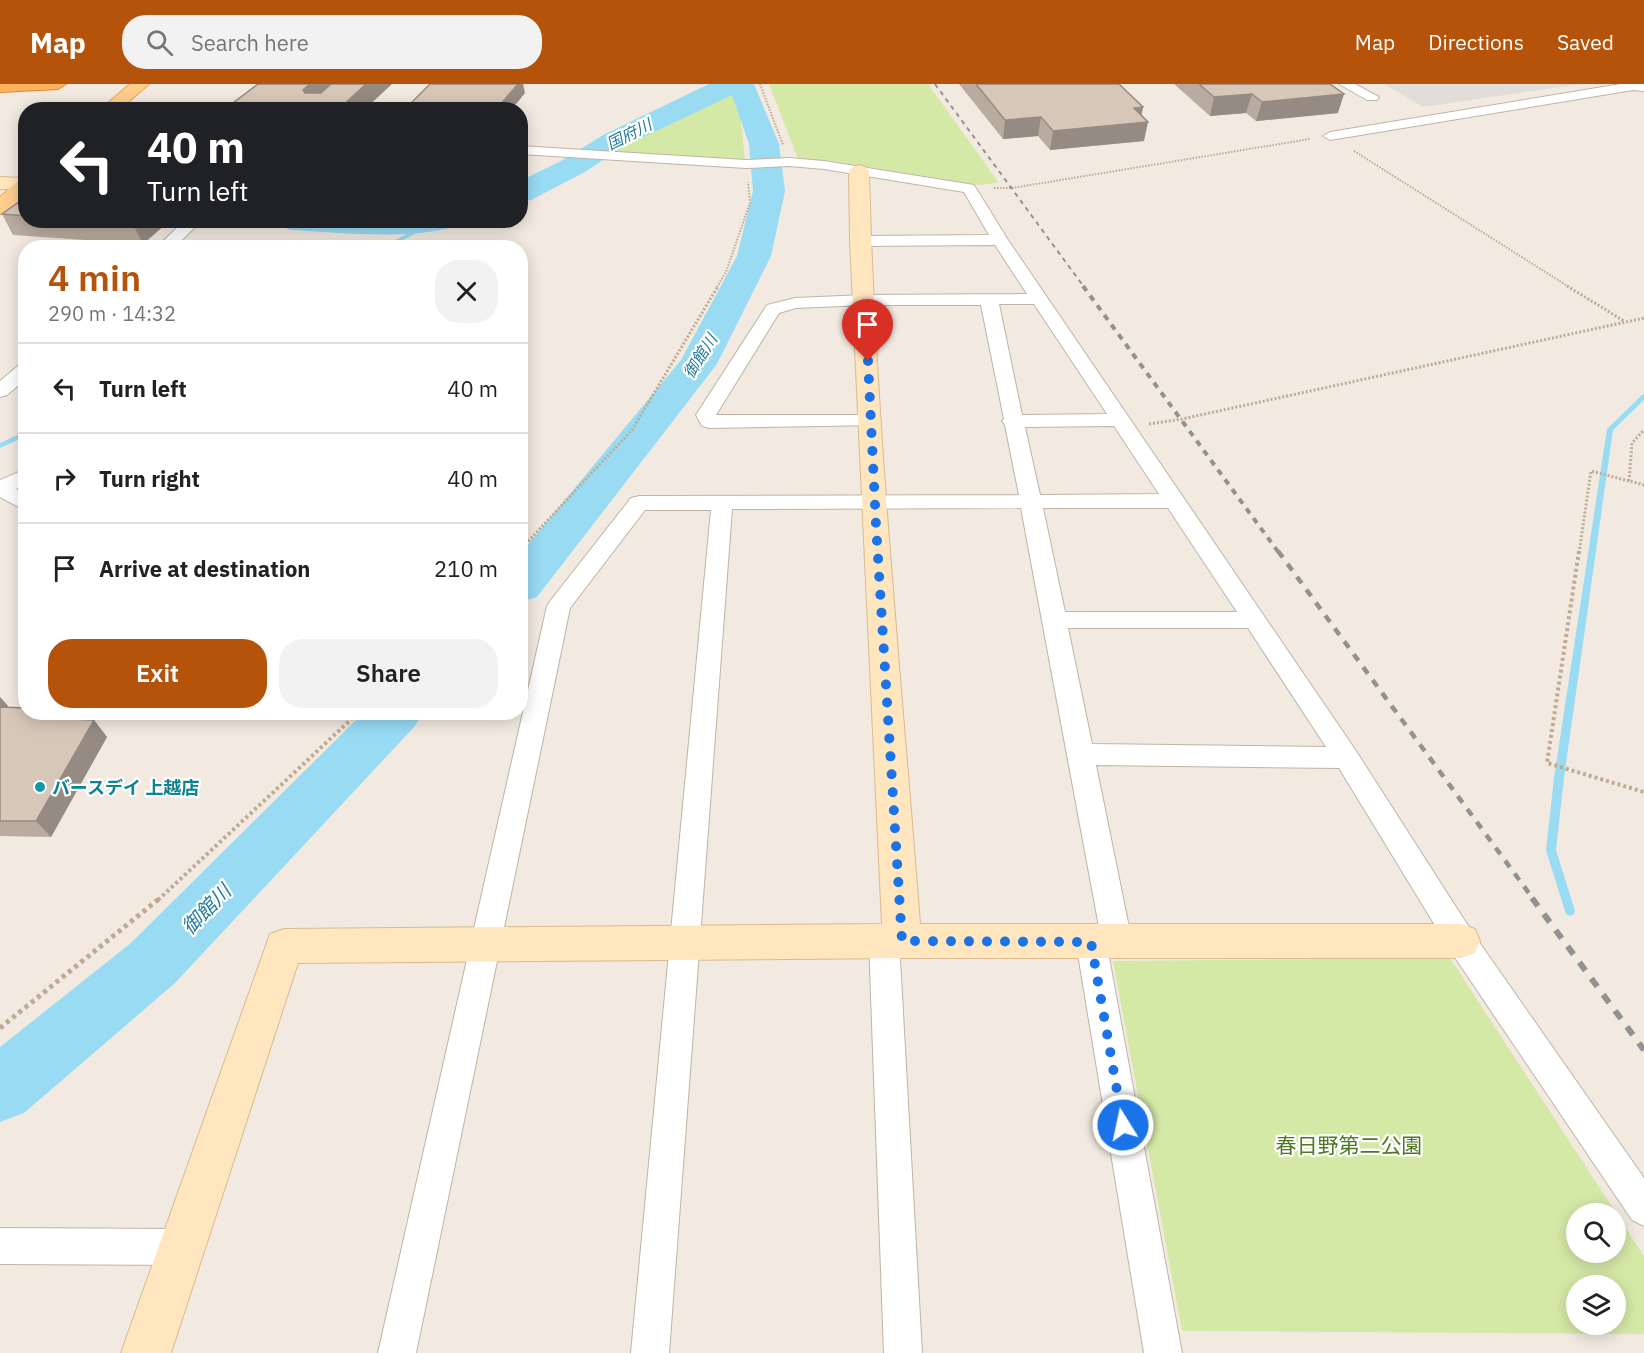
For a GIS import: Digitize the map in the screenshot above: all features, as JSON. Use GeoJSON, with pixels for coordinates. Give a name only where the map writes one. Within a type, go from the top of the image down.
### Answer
{"type":"FeatureCollection","features":[{"type":"Feature","properties":{"kind":"highway"},"geometry":{"type":"LineString","coordinates":[[0,87],[58,84]]}},
{"type":"Feature","properties":{"kind":"main road"},"geometry":{"type":"LineString","coordinates":[[118,102],[141,84]]}},
{"type":"Feature","properties":{"kind":"main road"},"geometry":{"type":"LineString","coordinates":[[0,208],[18,191]]}},
{"type":"Feature","properties":{"kind":"street"},"geometry":{"type":"LineString","coordinates":[[1345,84],[1372,97]]}},
{"type":"Feature","properties":{"kind":"street"},"geometry":{"type":"LineString","coordinates":[[1330,136],[1621,88],[1644,87]]}},
{"type":"Feature","properties":{"kind":"street"},"geometry":{"type":"LineString","coordinates":[[528,151],[746,164],[789,162],[969,189],[1000,240],[1347,758],[1461,942],[1644,1208]]}},
{"type":"Feature","properties":{"kind":"street"},"geometry":{"type":"LineString","coordinates":[[859,171],[860,241],[871,421],[893,941],[903,1353]]}},
{"type":"Feature","properties":{"kind":"street"},"geometry":{"type":"LineString","coordinates":[[0,183],[18,184]]}},
{"type":"Feature","properties":{"kind":"street"},"geometry":{"type":"LineString","coordinates":[[173,240],[186,228]]}},
{"type":"Feature","properties":{"kind":"street"},"geometry":{"type":"LineString","coordinates":[[860,241],[1000,240]]}},
{"type":"Feature","properties":{"kind":"street"},"geometry":{"type":"LineString","coordinates":[[871,421],[710,422],[706,415],[773,309],[795,303],[865,300],[1040,298]]}},
{"type":"Feature","properties":{"kind":"street"},"geometry":{"type":"LineString","coordinates":[[989,300],[1012,421],[1055,620],[1080,754],[1104,942],[1164,1353]]}},
{"type":"Feature","properties":{"kind":"street"},"geometry":{"type":"LineString","coordinates":[[0,391],[18,376]]}},
{"type":"Feature","properties":{"kind":"street"},"geometry":{"type":"LineString","coordinates":[[1012,421],[1125,424]]}},
{"type":"Feature","properties":{"kind":"street"},"geometry":{"type":"LineString","coordinates":[[0,488],[18,479]]}},
{"type":"Feature","properties":{"kind":"street"},"geometry":{"type":"LineString","coordinates":[[0,488],[18,499]]}},
{"type":"Feature","properties":{"kind":"street"},"geometry":{"type":"LineString","coordinates":[[397,1353],[559,606],[639,503],[1176,501]]}},
{"type":"Feature","properties":{"kind":"street"},"geometry":{"type":"LineString","coordinates":[[650,1353],[722,503]]}},
{"type":"Feature","properties":{"kind":"street"},"geometry":{"type":"LineString","coordinates":[[1055,620],[1254,620]]}},
{"type":"Feature","properties":{"kind":"street"},"geometry":{"type":"LineString","coordinates":[[1080,754],[1347,758]]}},
{"type":"Feature","properties":{"kind":"street"},"geometry":{"type":"LineString","coordinates":[[146,1353],[284,946],[893,941],[1461,942]]}},
{"type":"Feature","properties":{"kind":"street"},"geometry":{"type":"LineString","coordinates":[[0,1245],[182,1247]]}},
{"type":"Feature","properties":{"kind":"path"},"geometry":{"type":"LineString","coordinates":[[760,84],[789,162]]}},
{"type":"Feature","properties":{"kind":"path"},"geometry":{"type":"LineString","coordinates":[[969,189],[1012,188],[1330,136],[1468,225],[1624,321]]}},
{"type":"Feature","properties":{"kind":"path"},"geometry":{"type":"LineString","coordinates":[[528,541],[632,430],[726,272],[750,203],[746,164]]}},
{"type":"Feature","properties":{"kind":"path"},"geometry":{"type":"LineString","coordinates":[[1125,424],[1182,419],[1644,318]]}},
{"type":"Feature","properties":{"kind":"path"},"geometry":{"type":"LineString","coordinates":[[1629,481],[1632,443],[1644,430]]}},
{"type":"Feature","properties":{"kind":"path"},"geometry":{"type":"LineString","coordinates":[[1644,485],[1591,471],[1547,763],[1644,792]]}},
{"type":"Feature","properties":{"kind":"path"},"geometry":{"type":"LineString","coordinates":[[0,1028],[176,885],[351,720]]}},
{"type":"Feature","properties":{"kind":"green space"},"geometry":{"type":"Polygon","coordinates":[[[769,84],[928,84],[999,183],[980,185],[831,161],[798,159],[769,84]]]}},
{"type":"Feature","properties":{"kind":"green space"},"geometry":{"type":"Polygon","coordinates":[[[730,91],[737,93],[738,96],[745,160],[604,152],[714,95],[730,91]]]}},
{"type":"Feature","properties":{"kind":"green space","name":"春日野第二公園"},"geometry":{"type":"Polygon","coordinates":[[[1450,958],[1609,1203],[1566,1203],[1566,1263],[1626,1263],[1626,1228],[1644,1256],[1644,1334],[1626,1334],[1626,1275],[1566,1275],[1566,1333],[1182,1331],[1113,961],[1450,958]]]}},
{"type":"Feature","properties":{"kind":"shaded area"},"geometry":{"type":"Polygon","coordinates":[[[1384,84],[1581,84],[1423,107],[1384,84]]]}},
{"type":"Feature","properties":{"kind":"building"},"geometry":{"type":"Polygon","coordinates":[[[258,84],[310,84],[303,90],[305,93],[321,93],[331,84],[366,84],[347,102],[234,102],[258,84]]]}},
{"type":"Feature","properties":{"kind":"building"},"geometry":{"type":"Polygon","coordinates":[[[430,84],[518,84],[503,102],[412,102],[430,84]]]}},
{"type":"Feature","properties":{"kind":"building"},"geometry":{"type":"Polygon","coordinates":[[[976,84],[1119,84],[1143,107],[1134,108],[1148,122],[1053,131],[1041,117],[1005,120],[976,84]]]}},
{"type":"Feature","properties":{"kind":"building"},"geometry":{"type":"Polygon","coordinates":[[[1199,84],[1330,84],[1344,94],[1262,102],[1252,94],[1214,97],[1199,84]]]}},
{"type":"Feature","properties":{"kind":"building"},"geometry":{"type":"Polygon","coordinates":[[[18,203],[18,215],[2,214],[18,203]]]}},
{"type":"Feature","properties":{"kind":"building","name":"バースデイ 上越店"},"geometry":{"type":"Polygon","coordinates":[[[0,707],[18,708],[18,720],[94,720],[36,821],[0,821],[0,707]]]}},
{"type":"Feature","properties":{"kind":"waterway","name":"御館川"},"geometry":{"type":"LineString","coordinates":[[528,189],[572,167],[615,140],[719,90],[741,84],[764,144],[769,191],[754,256],[698,364],[528,576]]}},
{"type":"Feature","properties":{"kind":"waterway"},"geometry":{"type":"LineString","coordinates":[[399,240],[422,228]]}},
{"type":"Feature","properties":{"kind":"waterway"},"geometry":{"type":"LineString","coordinates":[[1570,911],[1551,850],[1559,778],[1610,429],[1644,396]]}},
{"type":"Feature","properties":{"kind":"waterway"},"geometry":{"type":"LineString","coordinates":[[0,446],[18,437]]}},
{"type":"Feature","properties":{"kind":"waterway","name":"御館川"},"geometry":{"type":"LineString","coordinates":[[0,1089],[153,963],[389,720]]}},
{"type":"Feature","properties":{"kind":"railway"},"geometry":{"type":"LineString","coordinates":[[935,84],[1084,287]]}},
{"type":"Feature","properties":{"kind":"railway"},"geometry":{"type":"LineString","coordinates":[[1083,286],[1279,553]]}},
{"type":"Feature","properties":{"kind":"railway"},"geometry":{"type":"LineString","coordinates":[[1278,551],[1534,900]]}},
{"type":"Feature","properties":{"kind":"railway"},"geometry":{"type":"LineString","coordinates":[[1532,898],[1644,1050]]}},
{"type":"Feature","properties":{"kind":"place","name":"バースデイ 上越店"},"geometry":{"type":"Point","coordinates":[40,787]}},
{"type":"Feature","properties":{"kind":"route"},"geometry":{"type":"LineString","coordinates":[[868,361],[902,941],[1091,942],[1123,1125]]}},
{"type":"Feature","properties":{"kind":"water label","name":"国府川"},"geometry":{"type":"Point","coordinates":[629,134]}}]}
